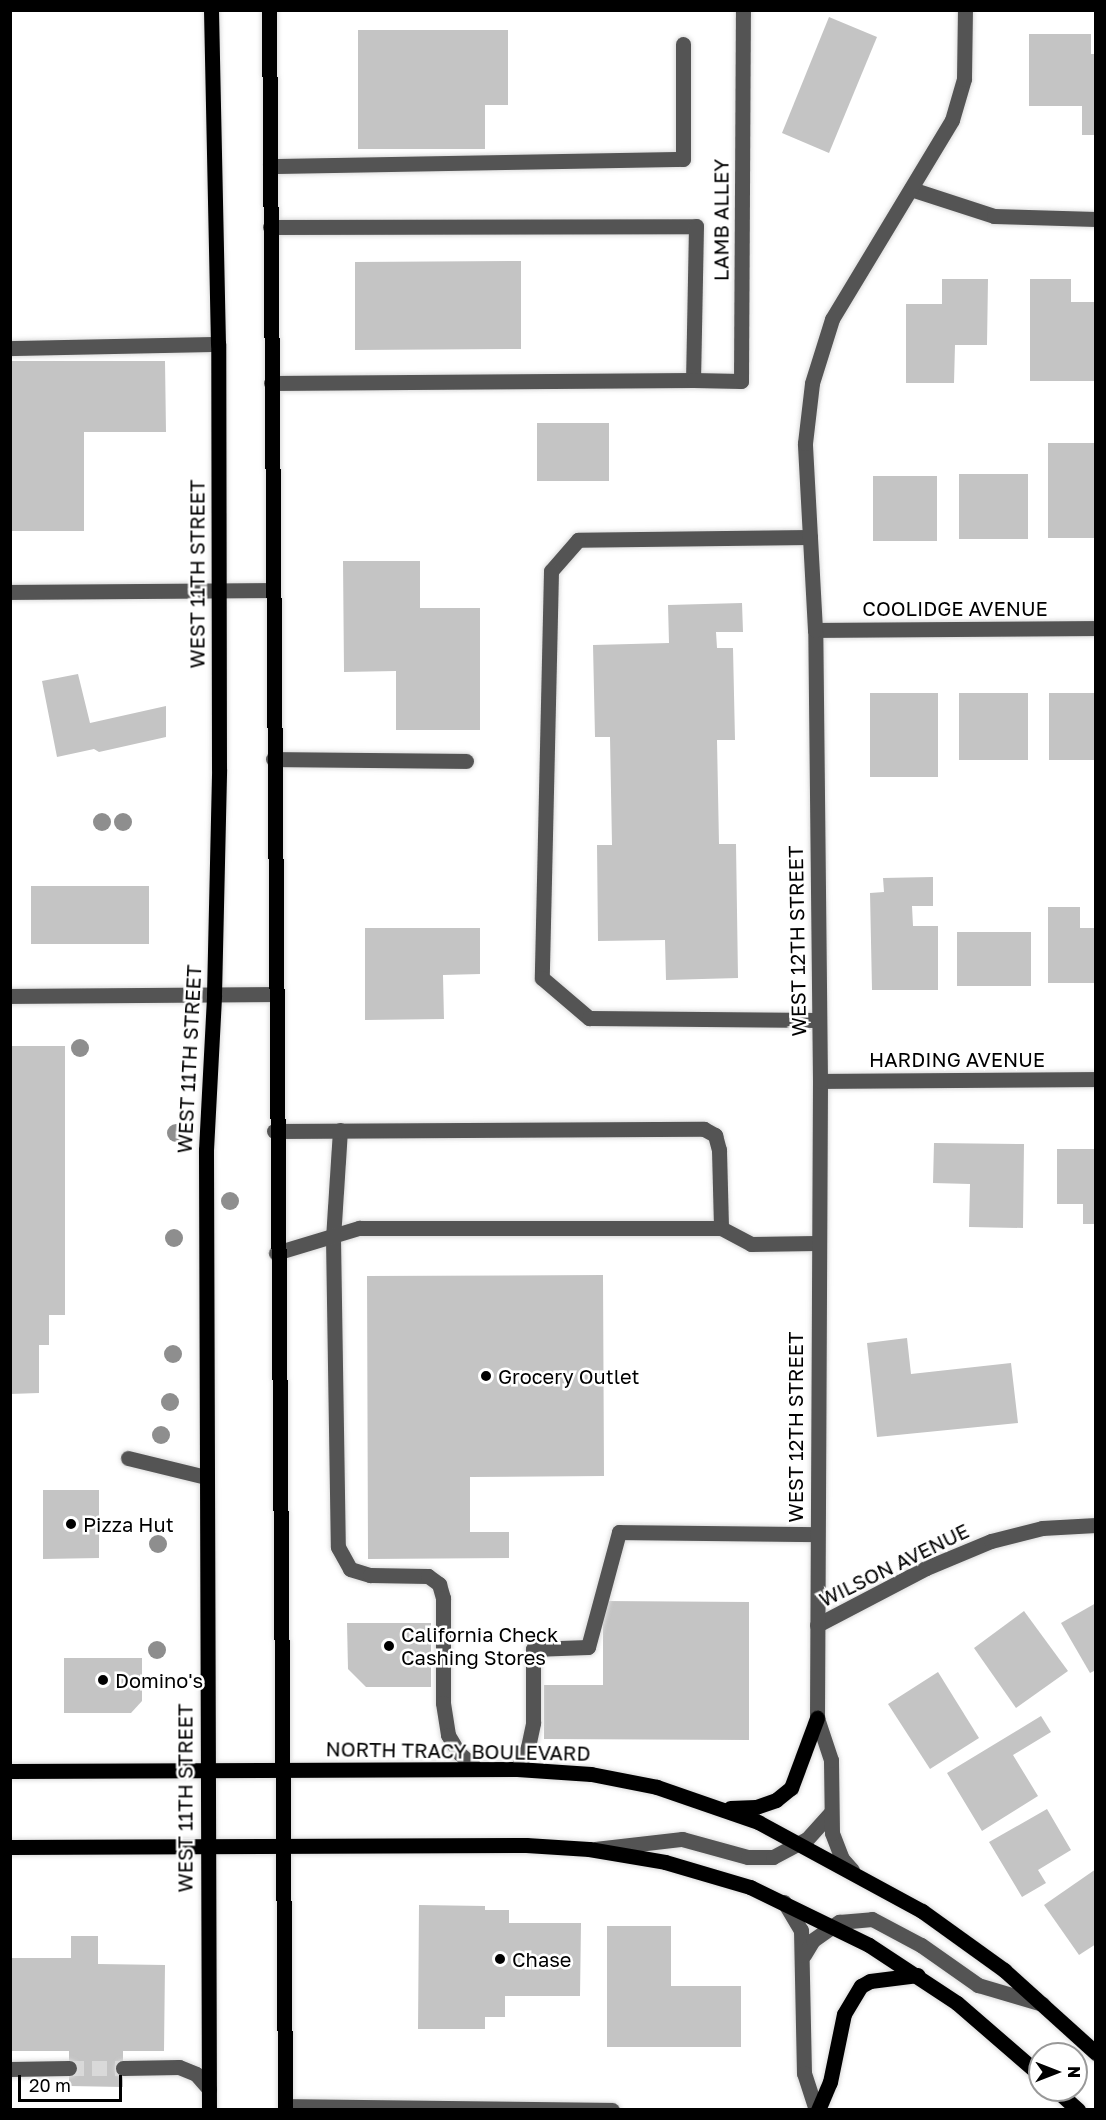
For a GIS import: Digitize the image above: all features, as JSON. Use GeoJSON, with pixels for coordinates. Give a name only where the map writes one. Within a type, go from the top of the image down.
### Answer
{"type":"FeatureCollection","features":[{"type":"Feature","properties":{"kind":"main road","name":"WEST 11TH STREET"},"geometry":{"type":"LineString","coordinates":[[208,2109],[206,1150],[214,995],[219,590],[218,344],[211,10]]}},
{"type":"Feature","properties":{"kind":"main road"},"geometry":{"type":"LineString","coordinates":[[269,10],[274,1131],[276,1253],[281,1354],[285,2108]]}},
{"type":"Feature","properties":{"kind":"main road"},"geometry":{"type":"LineString","coordinates":[[724,1808],[756,1807],[776,1800],[791,1788],[817,1718]]}},
{"type":"Feature","properties":{"kind":"main road","name":"NORTH TRACY BOULEVARD"},"geometry":{"type":"LineString","coordinates":[[10,1771],[517,1769],[627,1780],[724,1808],[802,1843],[852,1870],[965,1940],[1042,2004],[1095,2053]]}},
{"type":"Feature","properties":{"kind":"main road"},"geometry":{"type":"LineString","coordinates":[[10,1847],[506,1845],[589,1849],[710,1874],[784,1902],[832,1926],[918,1975],[957,2003],[1028,2065]]}},
{"type":"Feature","properties":{"kind":"main road"},"geometry":{"type":"LineString","coordinates":[[817,2109],[830,2082],[844,2014],[861,1986],[870,1981],[918,1975]]}},
{"type":"Feature","properties":{"kind":"street","name":"LAMB ALLEY"},"geometry":{"type":"LineString","coordinates":[[693,380],[741,381],[743,10]]}},
{"type":"Feature","properties":{"kind":"street","name":"WEST 12TH STREET"},"geometry":{"type":"LineString","coordinates":[[852,1870],[837,1850],[831,1812],[831,1760],[817,1718],[816,1243],[820,1081],[815,630],[805,443],[812,382],[832,319],[952,120],[964,79],[965,10]]}},
{"type":"Feature","properties":{"kind":"street"},"geometry":{"type":"LineString","coordinates":[[270,166],[683,159],[683,44]]}},
{"type":"Feature","properties":{"kind":"street"},"geometry":{"type":"LineString","coordinates":[[911,189],[994,216],[1095,219]]}},
{"type":"Feature","properties":{"kind":"street"},"geometry":{"type":"LineString","coordinates":[[270,227],[696,226],[693,380],[271,382]]}},
{"type":"Feature","properties":{"kind":"street"},"geometry":{"type":"LineString","coordinates":[[10,348],[218,344]]}},
{"type":"Feature","properties":{"kind":"street"},"geometry":{"type":"LineString","coordinates":[[810,537],[578,540],[551,571],[542,978],[589,1018],[819,1020]]}},
{"type":"Feature","properties":{"kind":"street"},"geometry":{"type":"LineString","coordinates":[[10,592],[272,590]]}},
{"type":"Feature","properties":{"kind":"street","name":"COOLIDGE AVENUE"},"geometry":{"type":"LineString","coordinates":[[815,630],[1095,628]]}},
{"type":"Feature","properties":{"kind":"street"},"geometry":{"type":"LineString","coordinates":[[273,759],[466,761]]}},
{"type":"Feature","properties":{"kind":"street"},"geometry":{"type":"LineString","coordinates":[[10,996],[274,994]]}},
{"type":"Feature","properties":{"kind":"street","name":"HARDING AVENUE"},"geometry":{"type":"LineString","coordinates":[[820,1081],[1095,1079]]}},
{"type":"Feature","properties":{"kind":"street"},"geometry":{"type":"LineString","coordinates":[[274,1131],[704,1129],[715,1136],[719,1150],[721,1228]]}},
{"type":"Feature","properties":{"kind":"street"},"geometry":{"type":"LineString","coordinates":[[339,1130],[333,1238],[338,1547],[350,1569],[370,1575],[428,1576],[439,1584],[443,1598],[443,1703],[448,1735],[459,1753],[477,1769]]}},
{"type":"Feature","properties":{"kind":"street"},"geometry":{"type":"LineString","coordinates":[[276,1253],[333,1238],[359,1228],[721,1228],[751,1244],[816,1243]]}},
{"type":"Feature","properties":{"kind":"street"},"geometry":{"type":"LineString","coordinates":[[128,1458],[206,1477]]}},
{"type":"Feature","properties":{"kind":"street","name":"WILSON AVENUE"},"geometry":{"type":"LineString","coordinates":[[817,1625],[926,1568],[991,1541],[1042,1528],[1095,1525]]}},
{"type":"Feature","properties":{"kind":"street"},"geometry":{"type":"LineString","coordinates":[[517,1769],[528,1747],[533,1723],[533,1649],[588,1647],[619,1532],[816,1534]]}},
{"type":"Feature","properties":{"kind":"street"},"geometry":{"type":"LineString","coordinates":[[589,1849],[682,1839],[758,1858],[787,1853],[802,1843],[831,1812]]}},
{"type":"Feature","properties":{"kind":"street"},"geometry":{"type":"LineString","coordinates":[[784,1902],[801,1930],[804,1955],[804,2073],[817,2109]]}},
{"type":"Feature","properties":{"kind":"street"},"geometry":{"type":"LineString","coordinates":[[804,1955],[813,1940],[832,1926],[853,1918],[872,1918],[921,1945],[978,1984],[1042,2004]]}},
{"type":"Feature","properties":{"kind":"street"},"geometry":{"type":"LineString","coordinates":[[123,2068],[179,2067],[196,2074],[208,2089]]}},
{"type":"Feature","properties":{"kind":"street"},"geometry":{"type":"LineString","coordinates":[[10,2068],[69,2068]]}},
{"type":"Feature","properties":{"kind":"street"},"geometry":{"type":"LineString","coordinates":[[285,2108],[612,2109]]}},
{"type":"Feature","properties":{"kind":"building"},"geometry":{"type":"Polygon","coordinates":[[[829,17],[877,37],[829,153],[782,133],[829,17]]]}},
{"type":"Feature","properties":{"kind":"building"},"geometry":{"type":"Polygon","coordinates":[[[358,30],[508,30],[508,105],[485,105],[485,149],[358,149],[358,30]]]}},
{"type":"Feature","properties":{"kind":"building"},"geometry":{"type":"Polygon","coordinates":[[[1029,34],[1091,34],[1091,54],[1096,54],[1096,135],[1082,135],[1082,106],[1029,106],[1029,34]]]}},
{"type":"Feature","properties":{"kind":"building"},"geometry":{"type":"Polygon","coordinates":[[[521,261],[521,349],[355,350],[355,262],[521,261]]]}},
{"type":"Feature","properties":{"kind":"building"},"geometry":{"type":"Polygon","coordinates":[[[942,279],[988,279],[987,345],[955,345],[954,383],[906,383],[906,304],[942,304],[942,279]]]}},
{"type":"Feature","properties":{"kind":"building"},"geometry":{"type":"Polygon","coordinates":[[[1030,279],[1071,279],[1071,302],[1096,302],[1096,381],[1030,381],[1030,279]]]}},
{"type":"Feature","properties":{"kind":"building"},"geometry":{"type":"Polygon","coordinates":[[[10,361],[165,361],[166,432],[84,432],[84,531],[10,531],[10,361]]]}},
{"type":"Feature","properties":{"kind":"building"},"geometry":{"type":"Polygon","coordinates":[[[537,423],[609,423],[609,481],[537,481],[537,423]]]}},
{"type":"Feature","properties":{"kind":"building"},"geometry":{"type":"Polygon","coordinates":[[[1048,443],[1096,443],[1096,538],[1048,538],[1048,443]]]}},
{"type":"Feature","properties":{"kind":"building"},"geometry":{"type":"Polygon","coordinates":[[[959,474],[1028,474],[1028,539],[959,539],[959,474]]]}},
{"type":"Feature","properties":{"kind":"building"},"geometry":{"type":"Polygon","coordinates":[[[873,476],[937,476],[937,541],[873,541],[873,476]]]}},
{"type":"Feature","properties":{"kind":"building"},"geometry":{"type":"Polygon","coordinates":[[[343,561],[420,561],[420,608],[480,608],[480,730],[396,730],[396,671],[344,672],[343,561]]]}},
{"type":"Feature","properties":{"kind":"building"},"geometry":{"type":"Polygon","coordinates":[[[742,603],[743,632],[716,632],[717,648],[733,648],[735,740],[717,740],[719,844],[736,844],[738,978],[666,980],[665,940],[598,941],[597,845],[612,845],[610,737],[595,737],[593,645],[669,643],[668,605],[742,603]]]}},
{"type":"Feature","properties":{"kind":"building"},"geometry":{"type":"Polygon","coordinates":[[[78,674],[90,723],[166,706],[166,737],[99,752],[94,749],[57,757],[42,681],[78,674]]]}},
{"type":"Feature","properties":{"kind":"building"},"geometry":{"type":"Polygon","coordinates":[[[870,693],[938,693],[938,777],[870,777],[870,693]]]}},
{"type":"Feature","properties":{"kind":"building"},"geometry":{"type":"Polygon","coordinates":[[[959,693],[1028,693],[1028,760],[959,760],[959,693]]]}},
{"type":"Feature","properties":{"kind":"building"},"geometry":{"type":"Polygon","coordinates":[[[1049,693],[1096,693],[1096,760],[1049,760],[1049,693]]]}},
{"type":"Feature","properties":{"kind":"building"},"geometry":{"type":"Polygon","coordinates":[[[933,877],[933,906],[912,906],[913,926],[938,926],[938,990],[872,990],[870,893],[884,892],[883,878],[933,877]]]}},
{"type":"Feature","properties":{"kind":"building"},"geometry":{"type":"Polygon","coordinates":[[[31,886],[149,886],[149,944],[31,944],[31,886]]]}},
{"type":"Feature","properties":{"kind":"building"},"geometry":{"type":"Polygon","coordinates":[[[1048,907],[1080,907],[1080,928],[1096,928],[1096,983],[1048,983],[1048,907]]]}},
{"type":"Feature","properties":{"kind":"building"},"geometry":{"type":"Polygon","coordinates":[[[365,928],[480,928],[480,974],[443,975],[444,1019],[365,1020],[365,928]]]}},
{"type":"Feature","properties":{"kind":"building"},"geometry":{"type":"Polygon","coordinates":[[[957,932],[1031,932],[1031,986],[957,986],[957,932]]]}},
{"type":"Feature","properties":{"kind":"building"},"geometry":{"type":"Polygon","coordinates":[[[10,1046],[65,1046],[65,1315],[49,1315],[49,1345],[39,1345],[39,1393],[10,1394],[10,1046]]]}},
{"type":"Feature","properties":{"kind":"building"},"geometry":{"type":"Polygon","coordinates":[[[934,1143],[1024,1144],[1023,1228],[969,1227],[970,1184],[933,1183],[934,1143]]]}},
{"type":"Feature","properties":{"kind":"building"},"geometry":{"type":"Polygon","coordinates":[[[1057,1149],[1096,1149],[1096,1224],[1083,1224],[1083,1204],[1057,1204],[1057,1149]]]}},
{"type":"Feature","properties":{"kind":"building","name":"Grocery Outlet"},"geometry":{"type":"Polygon","coordinates":[[[603,1275],[604,1476],[470,1477],[470,1532],[509,1532],[509,1558],[368,1559],[367,1276],[603,1275]]]}},
{"type":"Feature","properties":{"kind":"building"},"geometry":{"type":"Polygon","coordinates":[[[907,1338],[911,1374],[1011,1363],[1018,1423],[877,1437],[867,1343],[907,1338]]]}},
{"type":"Feature","properties":{"kind":"building","name":"Pizza Hut"},"geometry":{"type":"Polygon","coordinates":[[[43,1490],[99,1490],[99,1558],[43,1559],[43,1490]]]}},
{"type":"Feature","properties":{"kind":"building"},"geometry":{"type":"Polygon","coordinates":[[[603,1601],[749,1602],[749,1740],[544,1739],[544,1685],[603,1685],[603,1601]]]}},
{"type":"Feature","properties":{"kind":"building"},"geometry":{"type":"Polygon","coordinates":[[[1096,1603],[1096,1670],[1090,1673],[1061,1623],[1096,1603]]]}},
{"type":"Feature","properties":{"kind":"building"},"geometry":{"type":"Polygon","coordinates":[[[1024,1611],[1068,1671],[1016,1708],[974,1648],[1024,1611]]]}},
{"type":"Feature","properties":{"kind":"building","name":"California Check Cashing Stores"},"geometry":{"type":"Polygon","coordinates":[[[347,1623],[431,1623],[431,1687],[366,1687],[348,1669],[347,1623]]]}},
{"type":"Feature","properties":{"kind":"building","name":"Domino's"},"geometry":{"type":"Polygon","coordinates":[[[64,1658],[142,1658],[142,1701],[131,1713],[64,1713],[64,1658]]]}},
{"type":"Feature","properties":{"kind":"building"},"geometry":{"type":"Polygon","coordinates":[[[938,1672],[979,1738],[930,1769],[888,1704],[938,1672]]]}},
{"type":"Feature","properties":{"kind":"building"},"geometry":{"type":"Polygon","coordinates":[[[1041,1716],[1051,1732],[1013,1755],[1038,1796],[982,1831],[947,1773],[1041,1716]]]}},
{"type":"Feature","properties":{"kind":"building"},"geometry":{"type":"Polygon","coordinates":[[[1047,1809],[1071,1850],[1038,1870],[1046,1883],[1022,1897],[989,1842],[1047,1809]]]}},
{"type":"Feature","properties":{"kind":"building"},"geometry":{"type":"Polygon","coordinates":[[[1096,1869],[1096,1944],[1079,1955],[1044,1905],[1096,1869]]]}},
{"type":"Feature","properties":{"kind":"building","name":"Chase"},"geometry":{"type":"Polygon","coordinates":[[[419,1905],[485,1906],[485,1910],[509,1910],[509,1923],[581,1923],[580,1996],[505,1996],[505,2017],[485,2017],[485,2029],[418,2029],[419,1905]]]}},
{"type":"Feature","properties":{"kind":"building"},"geometry":{"type":"Polygon","coordinates":[[[607,1926],[671,1926],[671,1986],[741,1986],[741,2047],[607,2047],[607,1926]]]}},
{"type":"Feature","properties":{"kind":"building"},"geometry":{"type":"Polygon","coordinates":[[[71,1936],[98,1936],[98,1964],[165,1965],[164,2051],[123,2051],[123,2087],[69,2086],[69,2051],[10,2051],[10,1958],[71,1958],[71,1936]]]}},
{"type":"Feature","properties":{"kind":"tunnel"},"geometry":{"type":"LineString","coordinates":[[69,2068],[123,2068]]}},
{"type":"Feature","properties":{"kind":"place","name":"Grocery Outlet"},"geometry":{"type":"Point","coordinates":[486,1376]}},
{"type":"Feature","properties":{"kind":"place","name":"Pizza Hut"},"geometry":{"type":"Point","coordinates":[71,1524]}},
{"type":"Feature","properties":{"kind":"place","name":"California Check Cashing Stores"},"geometry":{"type":"Point","coordinates":[389,1646]}},
{"type":"Feature","properties":{"kind":"place","name":"Domino's"},"geometry":{"type":"Point","coordinates":[103,1680]}},
{"type":"Feature","properties":{"kind":"place","name":"Chase"},"geometry":{"type":"Point","coordinates":[500,1959]}}]}
